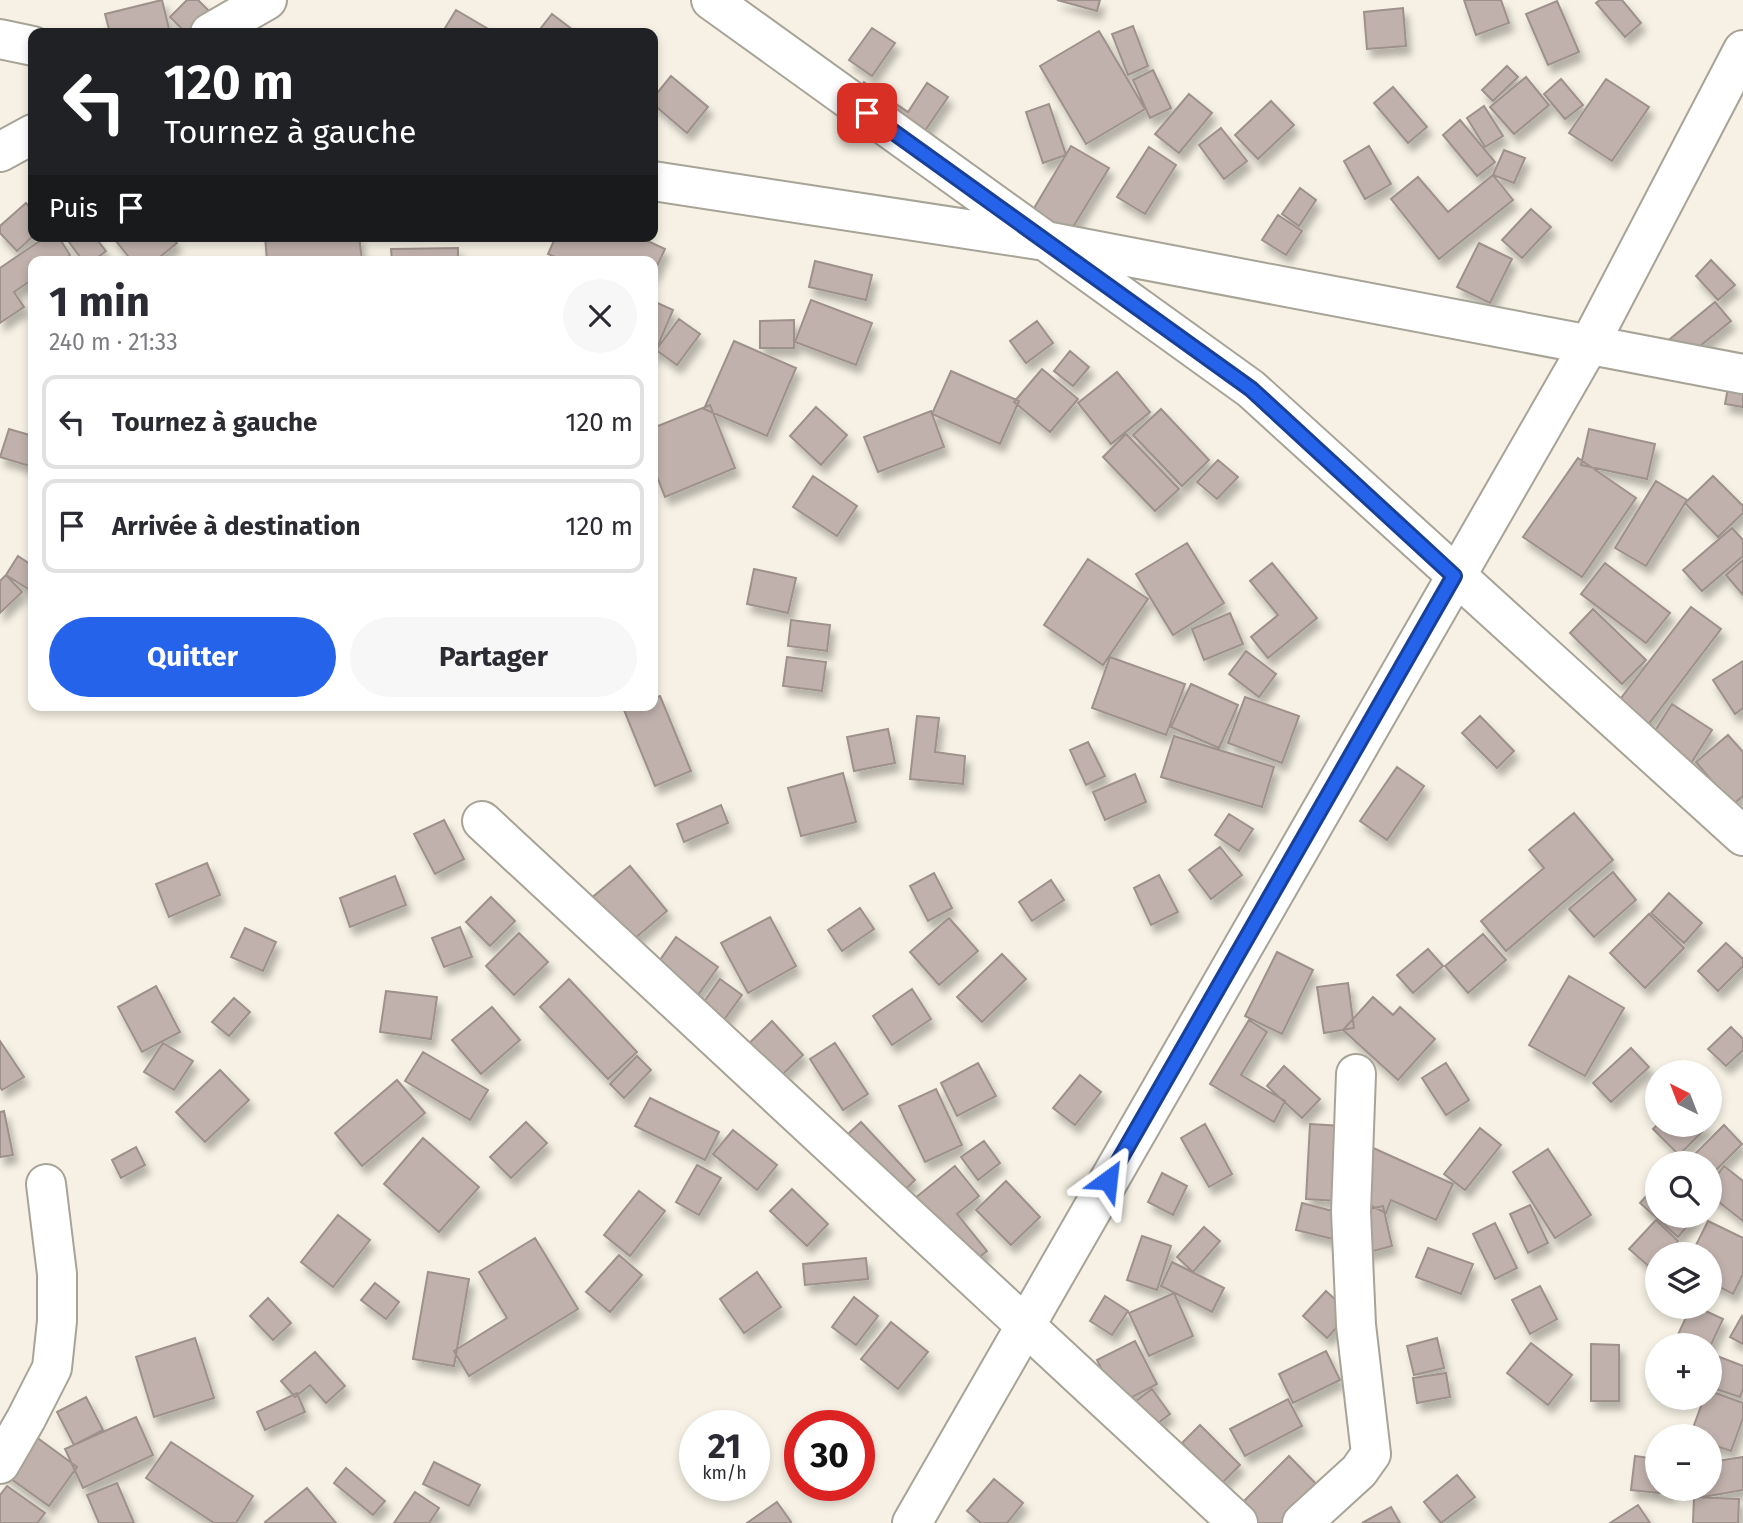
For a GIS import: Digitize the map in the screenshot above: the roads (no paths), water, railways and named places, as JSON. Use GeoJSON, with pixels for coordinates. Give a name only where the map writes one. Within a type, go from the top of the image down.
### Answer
{"type":"FeatureCollection","features":[{"type":"Feature","properties":{"kind":"street"},"geometry":{"type":"LineString","coordinates":[[219,28],[267,0]]}},
{"type":"Feature","properties":{"kind":"street"},"geometry":{"type":"LineString","coordinates":[[711,0],[1251,389],[1743,836]]}},
{"type":"Feature","properties":{"kind":"street"},"geometry":{"type":"LineString","coordinates":[[0,39],[28,45]]}},
{"type":"Feature","properties":{"kind":"street"},"geometry":{"type":"LineString","coordinates":[[912,1523],[1589,345],[1743,50]]}},
{"type":"Feature","properties":{"kind":"street"},"geometry":{"type":"LineString","coordinates":[[0,152],[28,137]]}},
{"type":"Feature","properties":{"kind":"street"},"geometry":{"type":"LineString","coordinates":[[658,182],[1045,241],[1743,374]]}},
{"type":"Feature","properties":{"kind":"street"},"geometry":{"type":"LineString","coordinates":[[482,821],[1238,1523]]}},
{"type":"Feature","properties":{"kind":"street"},"geometry":{"type":"LineString","coordinates":[[1302,1523],[1359,1471],[1371,1454],[1356,1325],[1351,1212],[1356,1135],[1356,1074]]}},
{"type":"Feature","properties":{"kind":"street"},"geometry":{"type":"LineString","coordinates":[[0,1464],[52,1368],[58,1273],[46,1184]]}}]}
